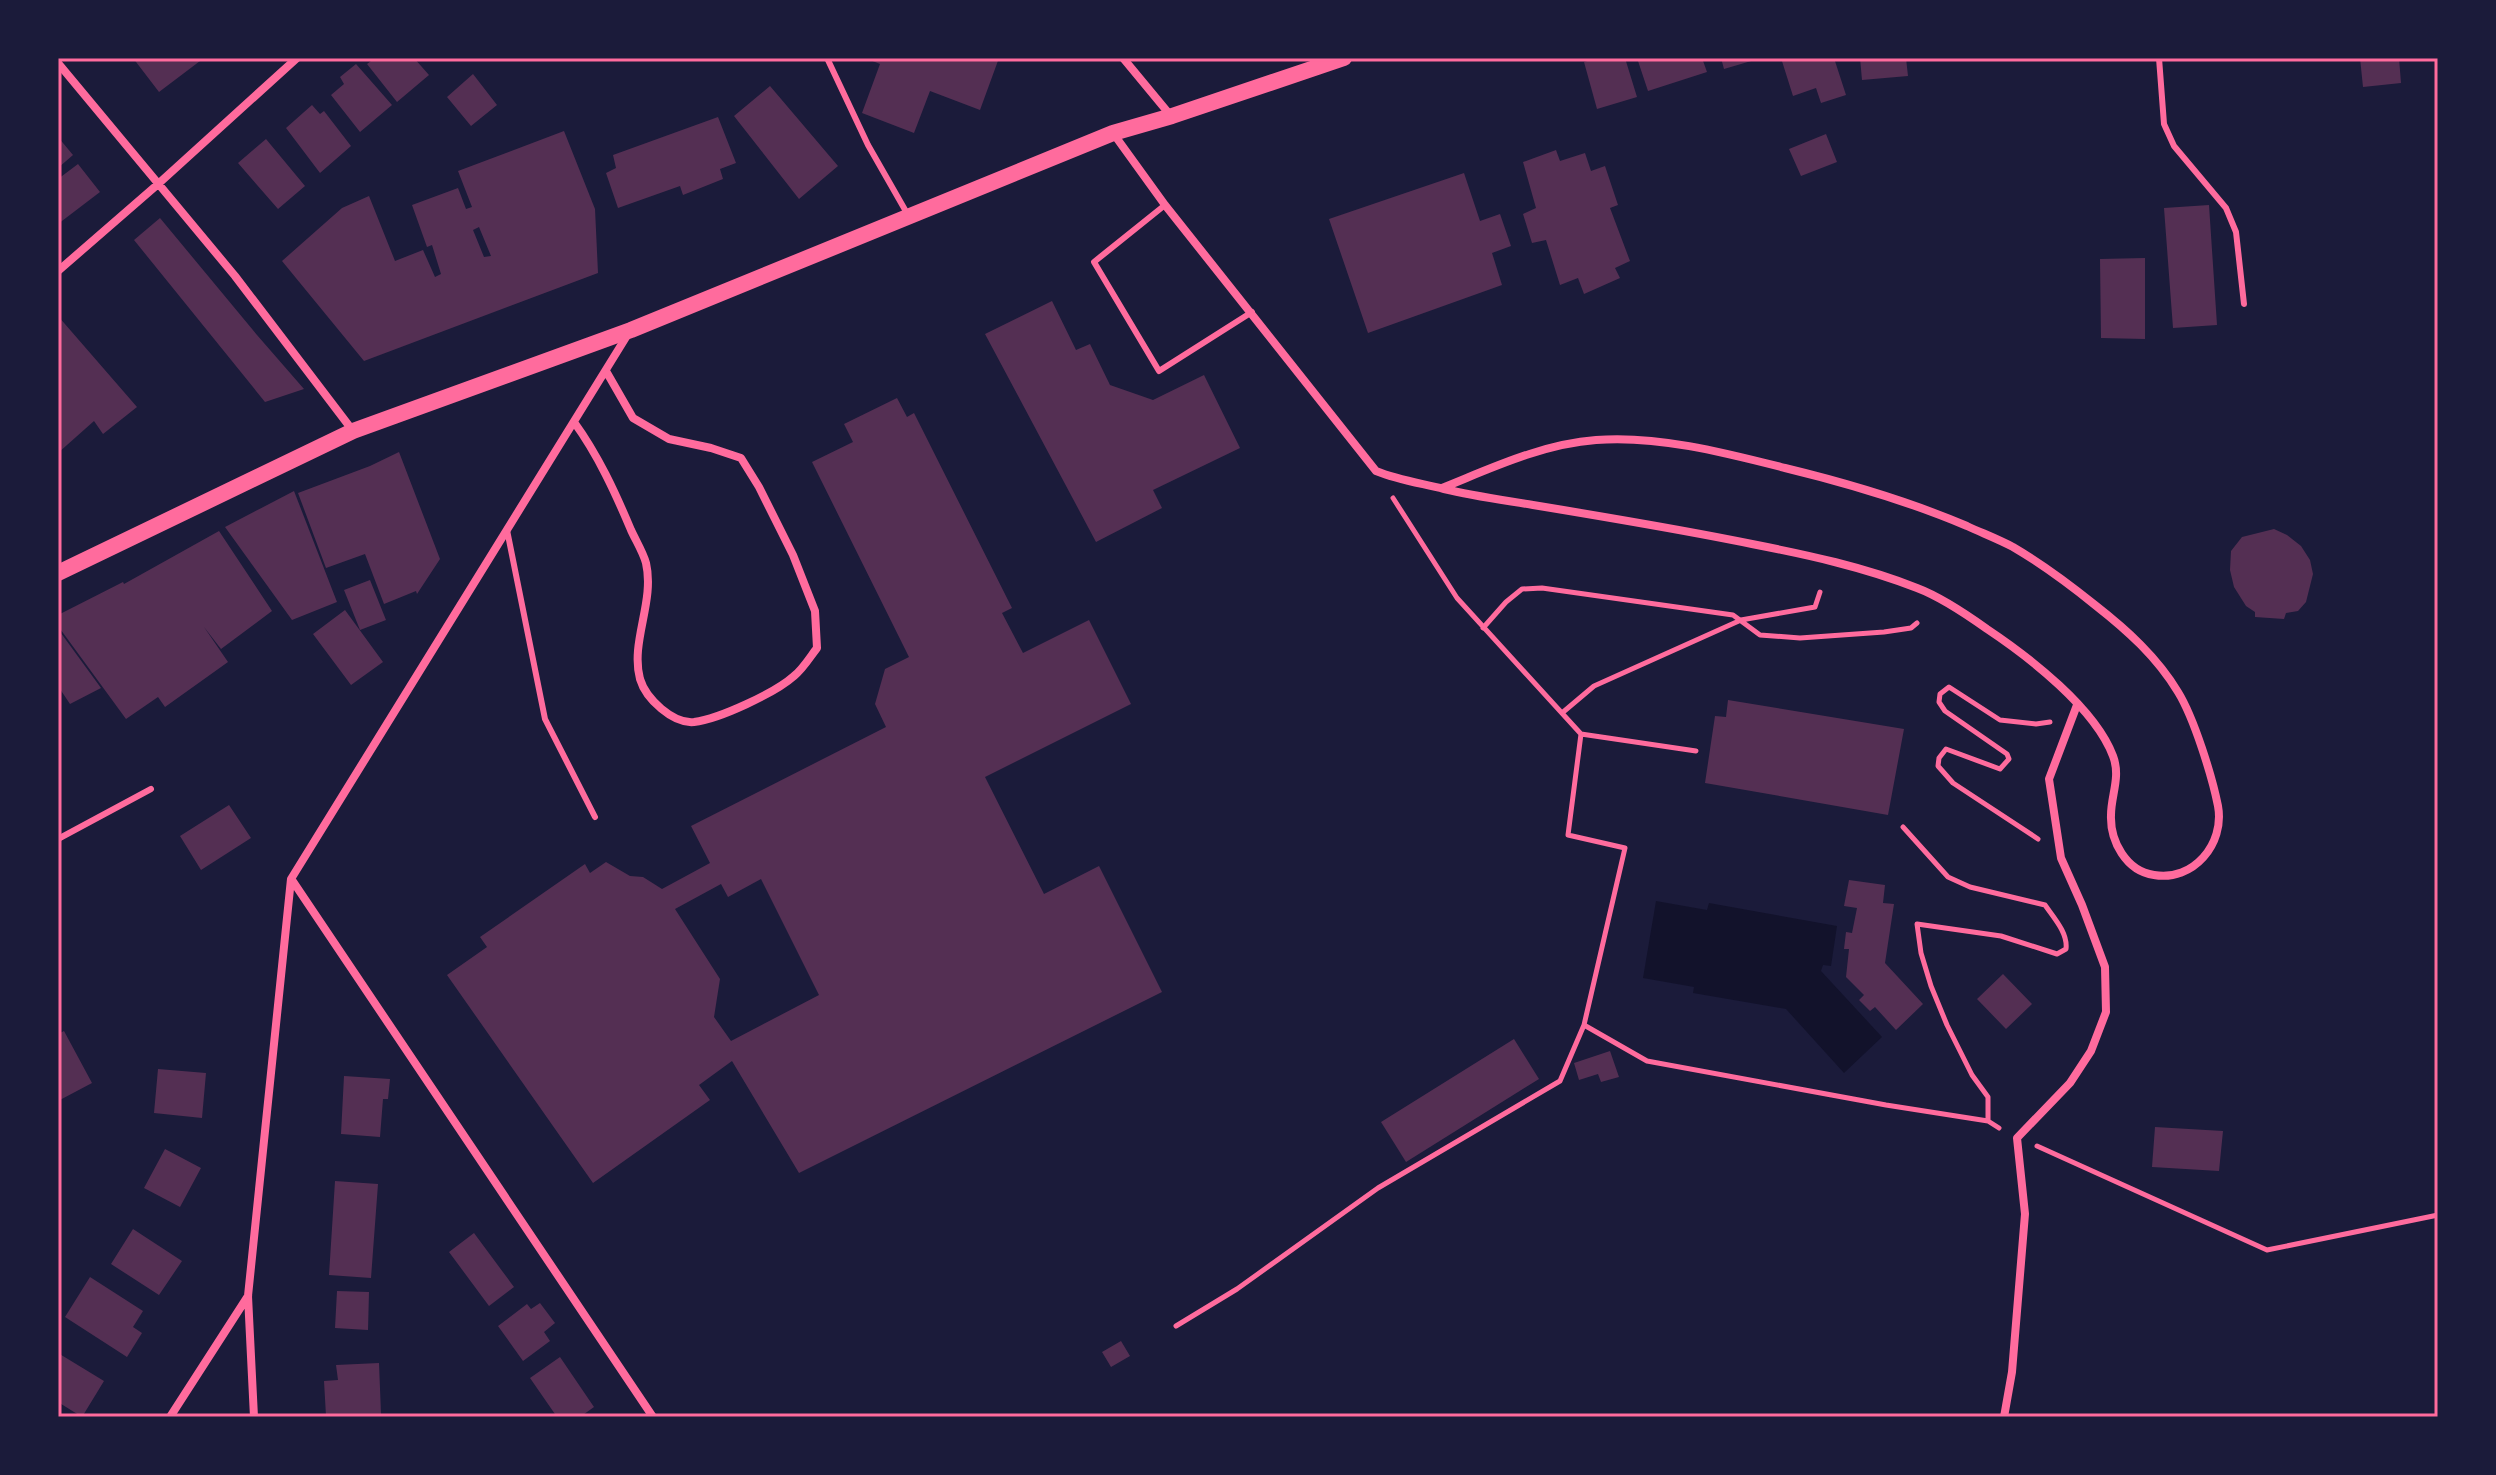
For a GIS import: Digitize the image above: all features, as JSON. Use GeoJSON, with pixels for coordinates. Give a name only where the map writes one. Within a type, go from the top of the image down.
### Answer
{"type":"FeatureCollection","features":[{"type":"Feature","properties":{"kind":"main road"},"geometry":{"type":"LineString","coordinates":[[58,573],[353,431],[631,330],[1113,133],[1344,58]]}},
{"type":"Feature","properties":{"kind":"street"},"geometry":{"type":"LineString","coordinates":[[58,271],[297,58]]}},
{"type":"Feature","properties":{"kind":"street"},"geometry":{"type":"LineString","coordinates":[[1123,58],[1172,116]]}},
{"type":"Feature","properties":{"kind":"street"},"geometry":{"type":"LineString","coordinates":[[58,63],[235,276],[353,431]]}},
{"type":"Feature","properties":{"kind":"street"},"geometry":{"type":"LineString","coordinates":[[1113,133],[1165,205],[1376,471],[1397,480],[1457,493],[1687,531],[1833,561],[1922,590],[1987,628],[2048,674],[2097,726],[2115,760],[2117,786],[2111,815],[2115,843],[2129,864],[2151,875],[2174,875],[2198,864],[2211,849],[2220,823],[2217,803],[2193,723],[2180,694],[2129,632],[2061,578],[2009,545],[1939,514],[1841,482],[1736,456],[1638,439],[1595,440],[1557,446],[1510,460],[1442,488]]}},
{"type":"Feature","properties":{"kind":"street"},"geometry":{"type":"LineString","coordinates":[[254,1417],[248,1296],[291,879],[631,330]]}},
{"type":"Feature","properties":{"kind":"street"},"geometry":{"type":"LineString","coordinates":[[574,422],[587,439],[613,489],[645,561],[649,590],[639,655],[640,679],[649,695],[670,716],[693,722],[759,699],[795,676],[817,648],[815,611],[793,555],[759,487],[741,458],[669,439],[633,418],[606,371]]}},
{"type":"Feature","properties":{"kind":"street"},"geometry":{"type":"LineString","coordinates":[[2004,1417],[2012,1372],[2025,1214],[2017,1138],[2070,1083],[2091,1051],[2106,1012],[2105,967],[2061,858],[2049,779],[2077,705]]}},
{"type":"Feature","properties":{"kind":"street"},"geometry":{"type":"LineString","coordinates":[[291,879],[653,1417]]}},
{"type":"Feature","properties":{"kind":"street"},"geometry":{"type":"LineString","coordinates":[[170,1417],[248,1296]]}},
{"type":"Feature","properties":{"kind":"lane"},"geometry":{"type":"LineString","coordinates":[[827,58],[868,145],[908,216]]}},
{"type":"Feature","properties":{"kind":"lane"},"geometry":{"type":"LineString","coordinates":[[2159,58],[2164,124],[2174,146],[2226,208],[2236,232],[2244,304]]}},
{"type":"Feature","properties":{"kind":"lane"},"geometry":{"type":"LineString","coordinates":[[1165,205],[1094,262],[1159,371],[1252,312]]}},
{"type":"Feature","properties":{"kind":"lane"},"geometry":{"type":"LineString","coordinates":[[507,530],[545,719],[595,817]]}},
{"type":"Feature","properties":{"kind":"lane"},"geometry":{"type":"LineString","coordinates":[[58,839],[151,789]]}},
{"type":"Feature","properties":{"kind":"path"},"geometry":{"type":"LineString","coordinates":[[1376,471],[1457,598],[1581,734],[1696,751]]}},
{"type":"Feature","properties":{"kind":"path"},"geometry":{"type":"LineString","coordinates":[[1483,628],[1522,589],[1542,588],[1733,615],[1760,635],[1800,638],[1884,632],[1911,628],[1917,623]]}},
{"type":"Feature","properties":{"kind":"path"},"geometry":{"type":"LineString","coordinates":[[1562,713],[1594,686],[1741,620],[1815,607],[1820,592]]}},
{"type":"Feature","properties":{"kind":"path"},"geometry":{"type":"LineString","coordinates":[[2059,843],[2034,838],[1953,783],[1938,766],[1939,758],[1946,749],[2000,769],[2009,759],[2007,754],[1945,711],[1939,702],[1940,694],[1949,687],[2000,720],[2036,724],[2056,721],[2069,727]]}},
{"type":"Feature","properties":{"kind":"path"},"geometry":{"type":"LineString","coordinates":[[1176,1326],[1237,1289],[1378,1188],[1560,1081],[1584,1025],[1625,848],[1568,835],[1581,734]]}},
{"type":"Feature","properties":{"kind":"path"},"geometry":{"type":"LineString","coordinates":[[1903,827],[1948,877],[1970,887],[2045,905],[2065,935],[2066,949],[2057,954],[2001,936],[1917,924],[1921,953],[1931,986],[1966,1062],[1988,1097],[1988,1121]]}},
{"type":"Feature","properties":{"kind":"path"},"geometry":{"type":"LineString","coordinates":[[1584,1025],[1647,1061],[1988,1121],[2017,1138],[2267,1250],[2438,1215]]}},
{"type":"Feature","properties":{"kind":"shaded area"},"geometry":{"type":"Polygon","coordinates":[[[1656,901],[1707,910],[1709,903],[1837,926],[1831,966],[1823,965],[1821,971],[1882,1037],[1844,1073],[1786,1009],[1693,993],[1694,987],[1643,978],[1656,901]]]}},
{"type":"Feature","properties":{"kind":"building"},"geometry":{"type":"Polygon","coordinates":[[[133,58],[204,58],[159,92],[133,58]]]}},
{"type":"Feature","properties":{"kind":"building"},"geometry":{"type":"Polygon","coordinates":[[[375,58],[414,58],[429,75],[397,102],[367,64],[375,58]]]}},
{"type":"Feature","properties":{"kind":"building"},"geometry":{"type":"Polygon","coordinates":[[[865,58],[999,58],[980,110],[930,91],[914,133],[862,113],[880,64],[865,58]]]}},
{"type":"Feature","properties":{"kind":"building"},"geometry":{"type":"Polygon","coordinates":[[[1598,58],[1625,58],[1637,97],[1597,109],[1584,62],[1598,58]]]}},
{"type":"Feature","properties":{"kind":"building"},"geometry":{"type":"Polygon","coordinates":[[[1637,58],[1702,58],[1707,72],[1648,91],[1637,58]]]}},
{"type":"Feature","properties":{"kind":"building"},"geometry":{"type":"Polygon","coordinates":[[[1721,58],[1758,58],[1758,59],[1724,69],[1721,58]]]}},
{"type":"Feature","properties":{"kind":"building"},"geometry":{"type":"Polygon","coordinates":[[[1781,58],[1834,58],[1846,95],[1821,103],[1816,88],[1793,96],[1781,58]]]}},
{"type":"Feature","properties":{"kind":"building"},"geometry":{"type":"Polygon","coordinates":[[[1860,58],[1906,58],[1908,76],[1862,80],[1860,58]]]}},
{"type":"Feature","properties":{"kind":"building"},"geometry":{"type":"Polygon","coordinates":[[[2360,58],[2399,58],[2401,83],[2363,87],[2360,58]]]}},
{"type":"Feature","properties":{"kind":"building"},"geometry":{"type":"Polygon","coordinates":[[[356,64],[392,105],[360,132],[331,95],[344,84],[340,77],[356,64]]]}},
{"type":"Feature","properties":{"kind":"building"},"geometry":{"type":"Polygon","coordinates":[[[473,74],[497,105],[471,126],[447,97],[473,74]]]}},
{"type":"Feature","properties":{"kind":"building"},"geometry":{"type":"Polygon","coordinates":[[[770,86],[838,166],[799,199],[734,116],[770,86]]]}},
{"type":"Feature","properties":{"kind":"building"},"geometry":{"type":"Polygon","coordinates":[[[312,105],[320,114],[324,111],[351,146],[320,173],[286,128],[312,105]]]}},
{"type":"Feature","properties":{"kind":"building"},"geometry":{"type":"Polygon","coordinates":[[[718,117],[736,163],[720,169],[723,179],[683,195],[680,186],[618,208],[606,173],[616,168],[613,155],[718,117]]]}},
{"type":"Feature","properties":{"kind":"building"},"geometry":{"type":"Polygon","coordinates":[[[564,131],[595,209],[598,273],[364,361],[282,261],[342,208],[369,196],[395,261],[423,250],[435,277],[441,274],[432,245],[427,247],[412,205],[458,188],[466,209],[472,207],[458,171],[564,131]],[[479,227],[473,230],[484,257],[491,256],[479,227]]]}},
{"type":"Feature","properties":{"kind":"building"},"geometry":{"type":"Polygon","coordinates":[[[1826,134],[1837,162],[1801,176],[1789,149],[1826,134]]]}},
{"type":"Feature","properties":{"kind":"building"},"geometry":{"type":"Polygon","coordinates":[[[58,137],[73,155],[58,168],[58,137]]]}},
{"type":"Feature","properties":{"kind":"building"},"geometry":{"type":"Polygon","coordinates":[[[266,139],[305,186],[278,209],[238,163],[266,139]]]}},
{"type":"Feature","properties":{"kind":"building"},"geometry":{"type":"Polygon","coordinates":[[[1556,150],[1560,161],[1585,153],[1591,171],[1605,166],[1618,205],[1610,208],[1630,261],[1615,268],[1620,278],[1584,294],[1578,278],[1560,285],[1546,240],[1532,243],[1523,214],[1536,208],[1523,162],[1556,150]]]}},
{"type":"Feature","properties":{"kind":"building"},"geometry":{"type":"Polygon","coordinates":[[[78,164],[100,192],[58,224],[58,179],[78,164]]]}},
{"type":"Feature","properties":{"kind":"building"},"geometry":{"type":"Polygon","coordinates":[[[1464,173],[1480,221],[1500,214],[1511,246],[1492,253],[1502,285],[1368,333],[1329,219],[1464,173]]]}},
{"type":"Feature","properties":{"kind":"building"},"geometry":{"type":"Polygon","coordinates":[[[2209,205],[2217,325],[2173,328],[2164,208],[2209,205]]]}},
{"type":"Feature","properties":{"kind":"building"},"geometry":{"type":"Polygon","coordinates":[[[160,218],[304,389],[265,402],[134,240],[160,218]]]}},
{"type":"Feature","properties":{"kind":"building"},"geometry":{"type":"Polygon","coordinates":[[[2145,258],[2145,339],[2101,338],[2100,259],[2145,258]]]}},
{"type":"Feature","properties":{"kind":"building"},"geometry":{"type":"Polygon","coordinates":[[[1052,301],[1076,350],[1090,344],[1110,385],[1153,400],[1204,375],[1240,448],[1153,490],[1162,508],[1096,542],[985,334],[1052,301]]]}},
{"type":"Feature","properties":{"kind":"building"},"geometry":{"type":"Polygon","coordinates":[[[58,316],[137,407],[103,434],[94,421],[58,453],[58,316]]]}},
{"type":"Feature","properties":{"kind":"building"},"geometry":{"type":"Polygon","coordinates":[[[897,398],[907,417],[914,413],[1012,608],[1002,613],[1023,653],[1089,620],[1131,704],[985,777],[1044,894],[1099,866],[1162,992],[799,1173],[732,1061],[699,1085],[710,1100],[593,1183],[447,975],[487,947],[480,937],[585,864],[590,873],[606,862],[630,876],[643,877],[662,889],[710,863],[691,826],[886,727],[875,704],[885,669],[909,657],[812,462],[853,442],[844,424],[897,398]],[[761,879],[728,897],[721,884],[675,909],[720,979],[714,1017],[731,1041],[819,995],[761,879]]]}},
{"type":"Feature","properties":{"kind":"building"},"geometry":{"type":"Polygon","coordinates":[[[399,452],[440,559],[417,594],[416,591],[384,604],[365,554],[326,568],[298,493],[399,452]]]}},
{"type":"Feature","properties":{"kind":"building"},"geometry":{"type":"Polygon","coordinates":[[[294,491],[337,602],[292,620],[225,527],[294,491]]]}},
{"type":"Feature","properties":{"kind":"building"},"geometry":{"type":"Polygon","coordinates":[[[2274,529],[2301,546],[2310,560],[2313,574],[2306,602],[2298,611],[2286,613],[2284,619],[2255,617],[2255,612],[2246,606],[2234,587],[2230,570],[2231,551],[2242,537],[2274,529]]]}},
{"type":"Feature","properties":{"kind":"building"},"geometry":{"type":"Polygon","coordinates":[[[219,531],[272,611],[221,649],[204,627],[228,662],[165,707],[158,697],[126,719],[58,626],[58,615],[124,584],[219,531]]]}},
{"type":"Feature","properties":{"kind":"building"},"geometry":{"type":"Polygon","coordinates":[[[370,580],[386,620],[360,630],[344,590],[370,580]]]}},
{"type":"Feature","properties":{"kind":"building"},"geometry":{"type":"Polygon","coordinates":[[[345,610],[383,662],[351,685],[313,634],[345,610]]]}},
{"type":"Feature","properties":{"kind":"building"},"geometry":{"type":"Polygon","coordinates":[[[58,629],[101,688],[70,704],[58,686],[58,629]]]}},
{"type":"Feature","properties":{"kind":"building"},"geometry":{"type":"Polygon","coordinates":[[[1728,700],[1904,729],[1888,815],[1705,783],[1715,716],[1726,717],[1728,700]]]}},
{"type":"Feature","properties":{"kind":"building"},"geometry":{"type":"Polygon","coordinates":[[[229,805],[251,838],[201,870],[180,836],[229,805]]]}},
{"type":"Feature","properties":{"kind":"building"},"geometry":{"type":"Polygon","coordinates":[[[1849,880],[1885,885],[1883,903],[1894,904],[1885,963],[1923,1004],[1896,1030],[1875,1007],[1870,1011],[1859,1000],[1864,995],[1846,977],[1849,949],[1844,949],[1846,932],[1852,933],[1857,908],[1844,906],[1849,880]]]}},
{"type":"Feature","properties":{"kind":"building"},"geometry":{"type":"Polygon","coordinates":[[[2003,974],[2032,1004],[2006,1029],[1977,999],[2003,974]]]}},
{"type":"Feature","properties":{"kind":"building"},"geometry":{"type":"Polygon","coordinates":[[[64,1031],[92,1083],[58,1101],[58,1034],[64,1031]]]}},
{"type":"Feature","properties":{"kind":"building"},"geometry":{"type":"Polygon","coordinates":[[[1514,1039],[1539,1079],[1406,1162],[1381,1122],[1514,1039]]]}},
{"type":"Feature","properties":{"kind":"building"},"geometry":{"type":"Polygon","coordinates":[[[1610,1051],[1619,1077],[1601,1082],[1598,1074],[1579,1080],[1574,1063],[1610,1051]]]}},
{"type":"Feature","properties":{"kind":"building"},"geometry":{"type":"Polygon","coordinates":[[[158,1069],[206,1073],[202,1118],[154,1113],[158,1069]]]}},
{"type":"Feature","properties":{"kind":"building"},"geometry":{"type":"Polygon","coordinates":[[[344,1076],[390,1079],[388,1099],[383,1099],[380,1137],[341,1134],[344,1076]]]}},
{"type":"Feature","properties":{"kind":"building"},"geometry":{"type":"Polygon","coordinates":[[[2155,1127],[2223,1131],[2219,1171],[2152,1167],[2155,1127]]]}},
{"type":"Feature","properties":{"kind":"building"},"geometry":{"type":"Polygon","coordinates":[[[165,1149],[201,1168],[180,1207],[144,1188],[165,1149]]]}},
{"type":"Feature","properties":{"kind":"building"},"geometry":{"type":"Polygon","coordinates":[[[335,1181],[378,1184],[371,1278],[329,1275],[335,1181]]]}},
{"type":"Feature","properties":{"kind":"building"},"geometry":{"type":"Polygon","coordinates":[[[133,1229],[182,1261],[159,1295],[111,1264],[133,1229]]]}},
{"type":"Feature","properties":{"kind":"building"},"geometry":{"type":"Polygon","coordinates":[[[474,1233],[514,1287],[489,1306],[449,1252],[474,1233]]]}},
{"type":"Feature","properties":{"kind":"building"},"geometry":{"type":"Polygon","coordinates":[[[90,1277],[143,1311],[133,1327],[142,1333],[127,1357],[65,1317],[90,1277]]]}},
{"type":"Feature","properties":{"kind":"building"},"geometry":{"type":"Polygon","coordinates":[[[337,1291],[369,1292],[368,1330],[335,1328],[337,1291]]]}},
{"type":"Feature","properties":{"kind":"building"},"geometry":{"type":"Polygon","coordinates":[[[540,1303],[555,1323],[544,1332],[550,1341],[523,1361],[498,1326],[527,1304],[531,1309],[540,1303]]]}},
{"type":"Feature","properties":{"kind":"building"},"geometry":{"type":"Polygon","coordinates":[[[1121,1341],[1130,1356],[1111,1367],[1102,1352],[1121,1341]]]}},
{"type":"Feature","properties":{"kind":"building"},"geometry":{"type":"Polygon","coordinates":[[[58,1353],[104,1381],[82,1417],[58,1402],[58,1353]]]}},
{"type":"Feature","properties":{"kind":"building"},"geometry":{"type":"Polygon","coordinates":[[[560,1357],[594,1407],[580,1417],[557,1417],[530,1378],[560,1357]]]}},
{"type":"Feature","properties":{"kind":"building"},"geometry":{"type":"Polygon","coordinates":[[[379,1363],[381,1414],[326,1416],[324,1381],[338,1380],[336,1365],[379,1363]]]}}]}
